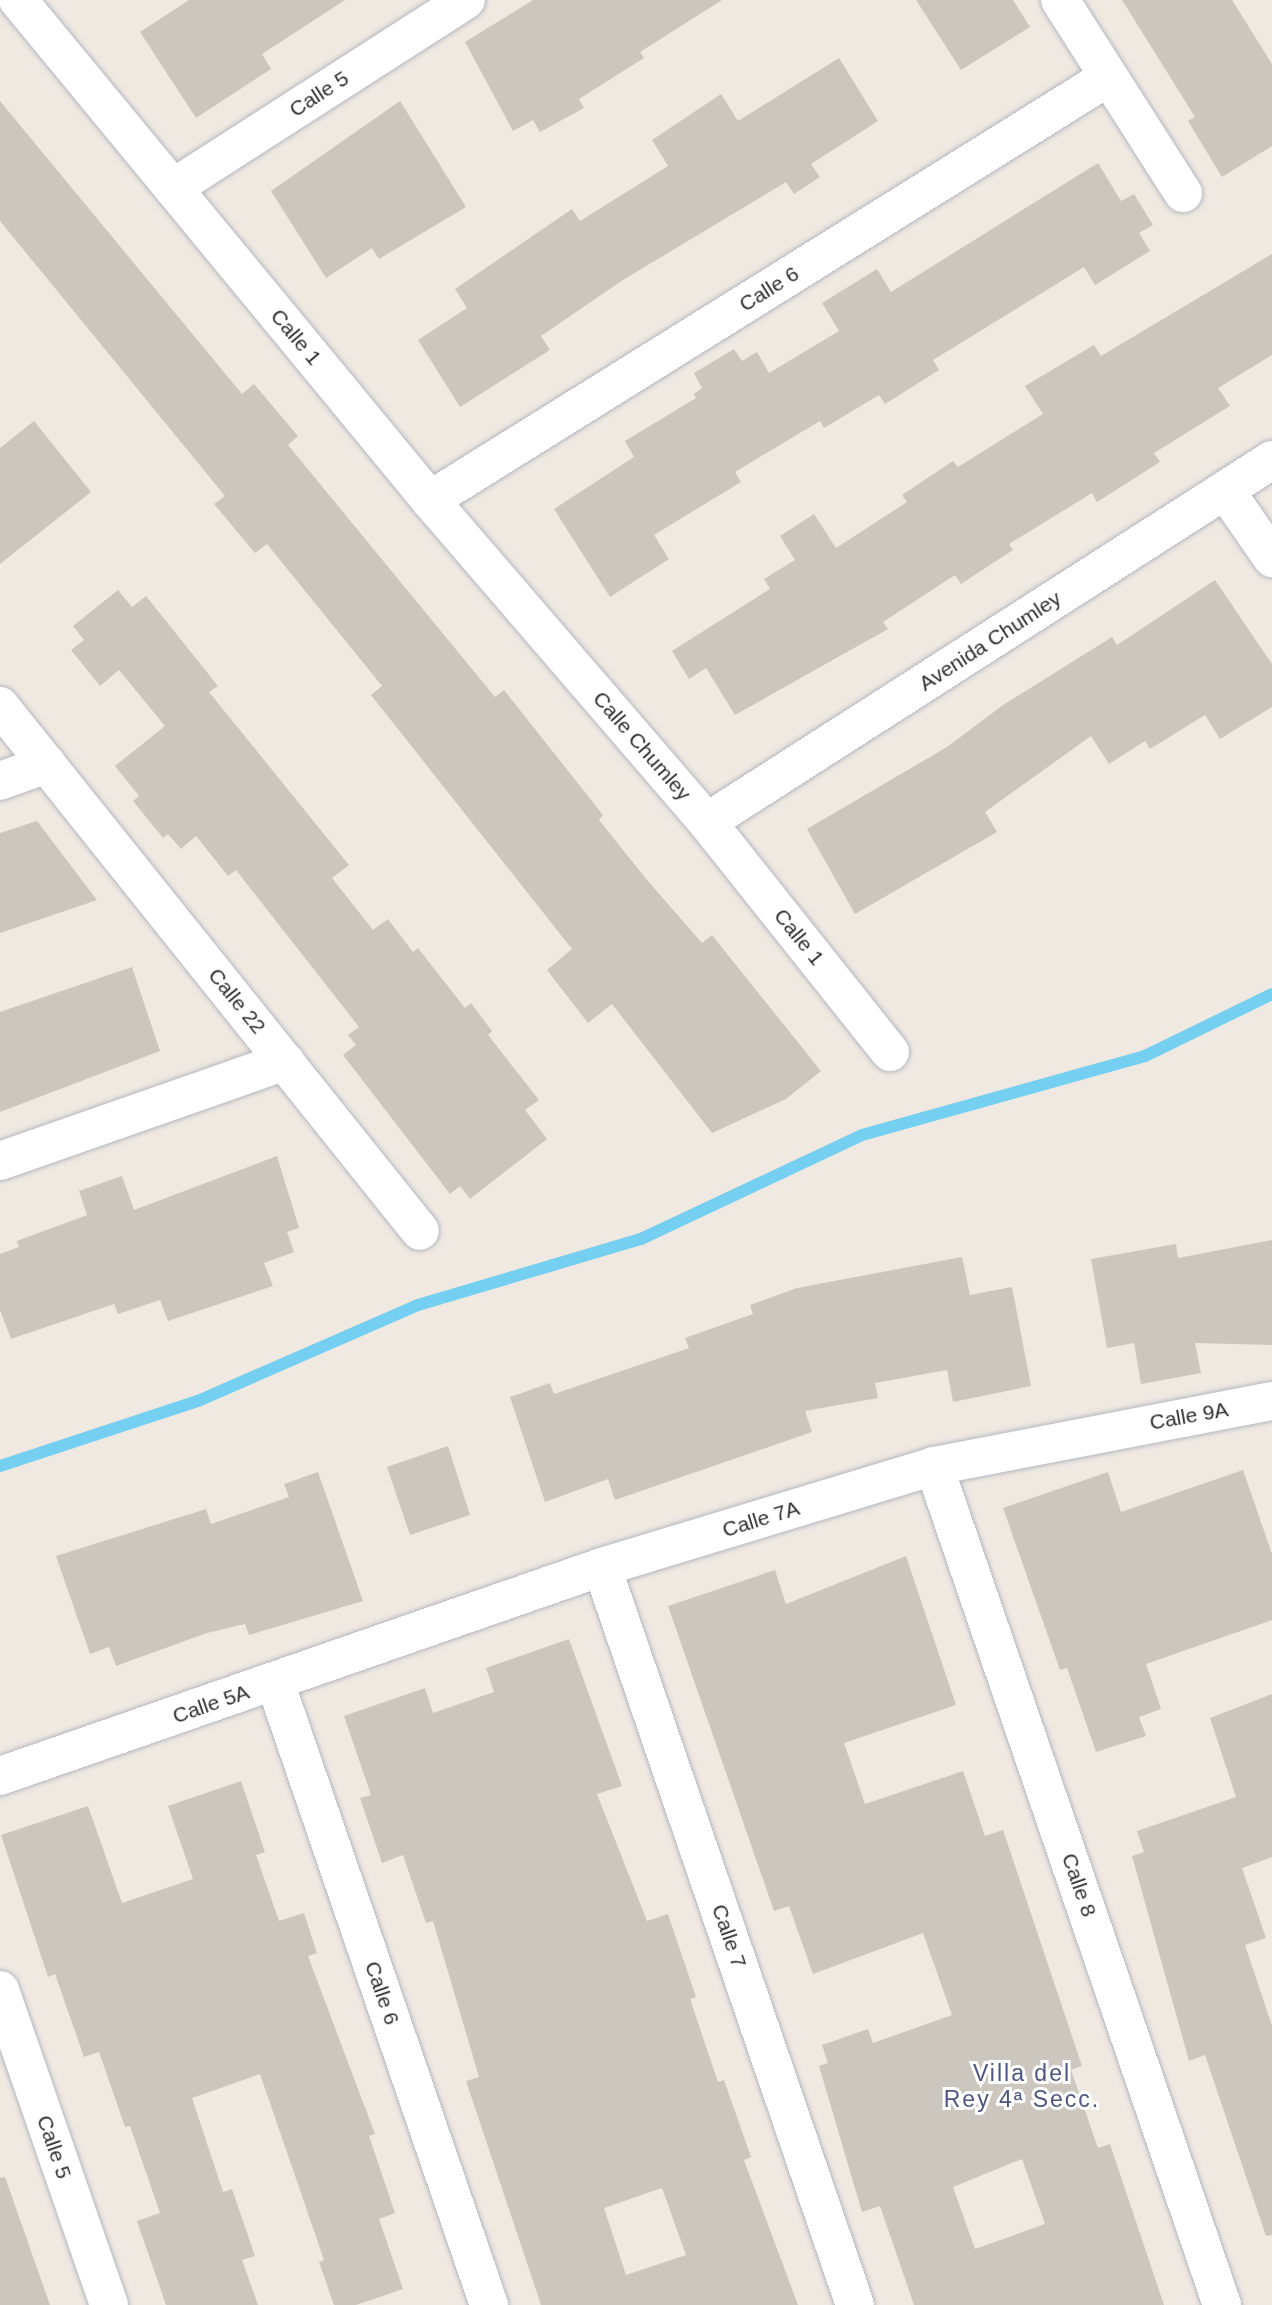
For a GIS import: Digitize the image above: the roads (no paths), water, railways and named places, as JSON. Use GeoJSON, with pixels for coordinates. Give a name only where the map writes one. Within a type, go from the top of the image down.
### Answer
{"type":"FeatureCollection","features":[{"type":"Feature","properties":{"kind":"street","name":"Calle 1"},"geometry":{"type":"LineString","coordinates":[[18,0],[430,500],[577,671]]}},
{"type":"Feature","properties":{"kind":"street","name":"Calle 5"},"geometry":{"type":"LineString","coordinates":[[173,188],[466,0]]}},
{"type":"Feature","properties":{"kind":"street"},"geometry":{"type":"LineString","coordinates":[[1059,0],[1183,193]]}},
{"type":"Feature","properties":{"kind":"street","name":"Calle 6"},"geometry":{"type":"LineString","coordinates":[[430,500],[1107,78]]}},
{"type":"Feature","properties":{"kind":"street","name":"Avenida Chumley"},"geometry":{"type":"LineString","coordinates":[[707,822],[1272,460]]}},
{"type":"Feature","properties":{"kind":"street"},"geometry":{"type":"LineString","coordinates":[[1225,490],[1272,558]]}},
{"type":"Feature","properties":{"kind":"street","name":"Calle Chumley"},"geometry":{"type":"LineString","coordinates":[[577,671],[707,822]]}},
{"type":"Feature","properties":{"kind":"street","name":"Calle 22"},"geometry":{"type":"LineString","coordinates":[[0,706],[421,1231]]}},
{"type":"Feature","properties":{"kind":"street"},"geometry":{"type":"LineString","coordinates":[[0,781],[47,764]]}},
{"type":"Feature","properties":{"kind":"street","name":"Calle 1"},"geometry":{"type":"LineString","coordinates":[[707,822],[890,1052]]}},
{"type":"Feature","properties":{"kind":"street"},"geometry":{"type":"LineString","coordinates":[[0,1161],[285,1061]]}},
{"type":"Feature","properties":{"kind":"street","name":"Calle 9A"},"geometry":{"type":"LineString","coordinates":[[1107,1431],[1272,1401]]}},
{"type":"Feature","properties":{"kind":"street","name":"Calle 7A"},"geometry":{"type":"LineString","coordinates":[[424,1633],[602,1567],[934,1466],[1107,1431]]}},
{"type":"Feature","properties":{"kind":"street","name":"Calle 8"},"geometry":{"type":"LineString","coordinates":[[934,1466],[1222,2305]]}},
{"type":"Feature","properties":{"kind":"street","name":"Calle 7"},"geometry":{"type":"LineString","coordinates":[[602,1567],[855,2305]]}},
{"type":"Feature","properties":{"kind":"street","name":"Calle 5A"},"geometry":{"type":"LineString","coordinates":[[0,1776],[424,1633]]}},
{"type":"Feature","properties":{"kind":"street","name":"Calle 6"},"geometry":{"type":"LineString","coordinates":[[275,1682],[489,2305]]}},
{"type":"Feature","properties":{"kind":"street","name":"Calle 5"},"geometry":{"type":"LineString","coordinates":[[0,1990],[108,2305]]}},
{"type":"Feature","properties":{"kind":"waterway"},"geometry":{"type":"LineString","coordinates":[[0,1466],[198,1401],[418,1305],[641,1239],[862,1135],[1145,1056],[1272,994]]}},
{"type":"Feature","properties":{"kind":"district","name":"Villa del Rey 4ª Secc."},"geometry":{"type":"Point","coordinates":[1022,2086]}}]}
